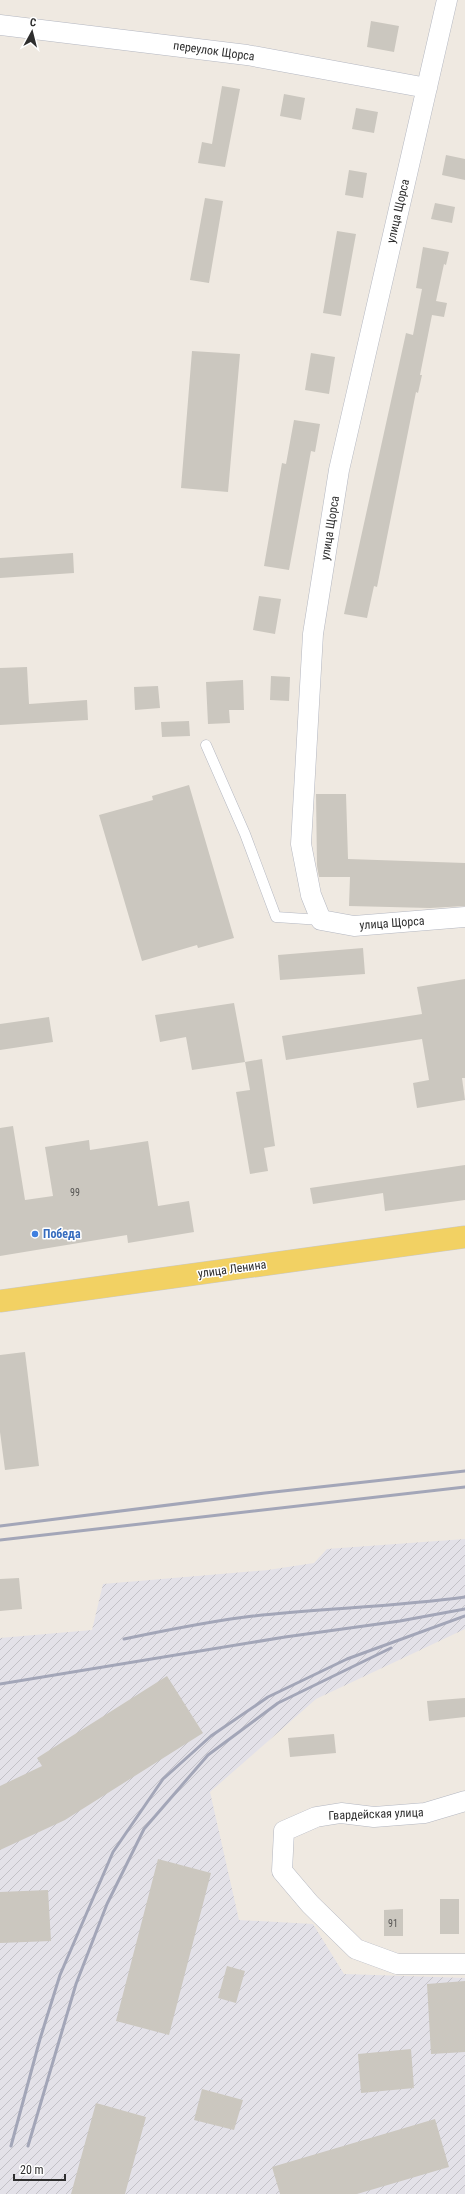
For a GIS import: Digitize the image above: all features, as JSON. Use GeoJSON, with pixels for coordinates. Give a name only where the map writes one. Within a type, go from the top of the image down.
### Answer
{"type":"FeatureCollection","features":[{"type":"Feature","properties":{"kind":"main road","name":"улица Ленина"},"geometry":{"type":"LineString","coordinates":[[0,1301],[465,1236]]}},
{"type":"Feature","properties":{"kind":"street","name":"улица Щорса"},"geometry":{"type":"LineString","coordinates":[[448,0],[339,470],[313,634],[301,844],[311,895],[322,920],[354,926],[465,917]]}},
{"type":"Feature","properties":{"kind":"street","name":"переулок Щорса"},"geometry":{"type":"LineString","coordinates":[[0,25],[247,55],[427,88]]}},
{"type":"Feature","properties":{"kind":"street","name":"Гвардейская улица"},"geometry":{"type":"LineString","coordinates":[[465,1801],[425,1813],[374,1817],[341,1813],[316,1817],[284,1831],[282,1871],[310,1904],[356,1949],[397,1964],[465,1964]]}},
{"type":"Feature","properties":{"kind":"lane"},"geometry":{"type":"LineString","coordinates":[[206,745],[245,834],[276,917],[322,920]]}},
{"type":"Feature","properties":{"kind":"shaded area"},"geometry":{"type":"Polygon","coordinates":[[[465,1539],[465,1629],[316,1699],[210,1792],[239,1920],[313,1924],[344,1974],[465,1978],[465,2194],[0,2194],[0,1638],[92,1630],[103,1584],[268,1570],[314,1563],[327,1549],[465,1539]]]}},
{"type":"Feature","properties":{"kind":"building"},"geometry":{"type":"Polygon","coordinates":[[[371,21],[399,26],[394,52],[367,47],[371,21]]]}},
{"type":"Feature","properties":{"kind":"building"},"geometry":{"type":"Polygon","coordinates":[[[222,86],[240,89],[225,167],[198,163],[202,142],[212,144],[222,86]]]}},
{"type":"Feature","properties":{"kind":"building"},"geometry":{"type":"Polygon","coordinates":[[[284,94],[305,98],[301,120],[280,116],[284,94]]]}},
{"type":"Feature","properties":{"kind":"building"},"geometry":{"type":"Polygon","coordinates":[[[356,108],[378,112],[374,133],[352,129],[356,108]]]}},
{"type":"Feature","properties":{"kind":"building"},"geometry":{"type":"Polygon","coordinates":[[[446,155],[465,159],[465,180],[442,175],[446,155]]]}},
{"type":"Feature","properties":{"kind":"building"},"geometry":{"type":"Polygon","coordinates":[[[349,170],[367,173],[363,198],[345,195],[349,170]]]}},
{"type":"Feature","properties":{"kind":"building"},"geometry":{"type":"Polygon","coordinates":[[[205,198],[223,201],[209,283],[190,280],[205,198]]]}},
{"type":"Feature","properties":{"kind":"building"},"geometry":{"type":"Polygon","coordinates":[[[435,203],[455,207],[452,223],[431,219],[435,203]]]}},
{"type":"Feature","properties":{"kind":"building"},"geometry":{"type":"Polygon","coordinates":[[[337,231],[356,234],[341,316],[323,313],[337,231]]]}},
{"type":"Feature","properties":{"kind":"building"},"geometry":{"type":"Polygon","coordinates":[[[423,247],[449,252],[446,265],[444,264],[436,301],[447,303],[444,317],[432,315],[420,375],[422,375],[418,393],[416,392],[377,587],[374,586],[367,618],[344,614],[406,333],[413,335],[422,289],[416,288],[423,247]]]}},
{"type":"Feature","properties":{"kind":"building"},"geometry":{"type":"Polygon","coordinates":[[[192,351],[240,354],[228,492],[181,488],[192,351]]]}},
{"type":"Feature","properties":{"kind":"building"},"geometry":{"type":"Polygon","coordinates":[[[311,353],[335,357],[329,394],[305,390],[311,353]]]}},
{"type":"Feature","properties":{"kind":"building"},"geometry":{"type":"Polygon","coordinates":[[[294,420],[320,424],[315,452],[311,451],[289,570],[264,566],[282,463],[286,464],[294,420]]]}},
{"type":"Feature","properties":{"kind":"building"},"geometry":{"type":"Polygon","coordinates":[[[73,553],[74,573],[0,578],[0,558],[73,553]]]}},
{"type":"Feature","properties":{"kind":"building"},"geometry":{"type":"Polygon","coordinates":[[[259,596],[281,599],[275,634],[253,630],[259,596]]]}},
{"type":"Feature","properties":{"kind":"building"},"geometry":{"type":"Polygon","coordinates":[[[27,667],[29,704],[87,700],[88,720],[0,725],[0,668],[27,667]]]}},
{"type":"Feature","properties":{"kind":"building"},"geometry":{"type":"Polygon","coordinates":[[[271,676],[290,677],[289,701],[270,700],[271,676]]]}},
{"type":"Feature","properties":{"kind":"building"},"geometry":{"type":"Polygon","coordinates":[[[243,680],[244,710],[229,710],[230,723],[208,724],[206,682],[243,680]]]}},
{"type":"Feature","properties":{"kind":"building"},"geometry":{"type":"Polygon","coordinates":[[[158,686],[160,708],[135,710],[134,687],[158,686]]]}},
{"type":"Feature","properties":{"kind":"building"},"geometry":{"type":"Polygon","coordinates":[[[189,721],[190,736],[162,737],[161,722],[189,721]]]}},
{"type":"Feature","properties":{"kind":"building"},"geometry":{"type":"Polygon","coordinates":[[[189,785],[234,938],[198,948],[197,945],[142,961],[99,815],[153,800],[152,796],[189,785]]]}},
{"type":"Feature","properties":{"kind":"building"},"geometry":{"type":"Polygon","coordinates":[[[316,794],[346,794],[348,859],[465,863],[465,906],[430,908],[349,906],[350,877],[319,877],[317,866],[316,794]]]}},
{"type":"Feature","properties":{"kind":"building"},"geometry":{"type":"Polygon","coordinates":[[[363,948],[365,974],[280,980],[278,955],[363,948]]]}},
{"type":"Feature","properties":{"kind":"building"},"geometry":{"type":"Polygon","coordinates":[[[465,979],[465,1078],[462,1078],[465,1100],[417,1108],[413,1083],[429,1080],[422,1039],[286,1060],[282,1036],[422,1014],[417,987],[465,979]]]}},
{"type":"Feature","properties":{"kind":"building"},"geometry":{"type":"Polygon","coordinates":[[[234,1003],[245,1062],[192,1070],[186,1037],[160,1042],[155,1015],[234,1003]]]}},
{"type":"Feature","properties":{"kind":"building"},"geometry":{"type":"Polygon","coordinates":[[[49,1017],[53,1042],[0,1050],[0,1024],[49,1017]]]}},
{"type":"Feature","properties":{"kind":"building"},"geometry":{"type":"Polygon","coordinates":[[[262,1059],[275,1146],[264,1148],[268,1171],[250,1174],[236,1092],[250,1090],[245,1062],[262,1059]]]}},
{"type":"Feature","properties":{"kind":"building"},"geometry":{"type":"Polygon","coordinates":[[[13,1126],[25,1200],[53,1196],[45,1147],[89,1140],[90,1150],[148,1141],[158,1206],[189,1201],[194,1232],[128,1243],[127,1235],[0,1256],[0,1128],[13,1126]]]}},
{"type":"Feature","properties":{"kind":"building"},"geometry":{"type":"Polygon","coordinates":[[[465,1165],[465,1200],[385,1211],[383,1193],[313,1204],[310,1188],[465,1165]]]}},
{"type":"Feature","properties":{"kind":"building"},"geometry":{"type":"Polygon","coordinates":[[[25,1352],[39,1466],[5,1470],[0,1432],[0,1355],[25,1352]]]}},
{"type":"Feature","properties":{"kind":"building"},"geometry":{"type":"Polygon","coordinates":[[[19,1578],[22,1609],[0,1611],[0,1579],[19,1578]]]}},
{"type":"Feature","properties":{"kind":"building"},"geometry":{"type":"Polygon","coordinates":[[[167,1676],[203,1733],[65,1820],[0,1850],[0,1786],[42,1766],[37,1758],[167,1676]]]}},
{"type":"Feature","properties":{"kind":"building"},"geometry":{"type":"Polygon","coordinates":[[[465,1698],[465,1717],[429,1721],[427,1701],[465,1698]]]}},
{"type":"Feature","properties":{"kind":"building"},"geometry":{"type":"Polygon","coordinates":[[[334,1734],[336,1753],[290,1757],[288,1738],[334,1734]]]}},
{"type":"Feature","properties":{"kind":"building"},"geometry":{"type":"Polygon","coordinates":[[[158,1859],[211,1873],[169,2035],[116,2021],[158,1859]]]}},
{"type":"Feature","properties":{"kind":"building"},"geometry":{"type":"Polygon","coordinates":[[[48,1890],[51,1941],[0,1943],[0,1892],[48,1890]]]}},
{"type":"Feature","properties":{"kind":"building"},"geometry":{"type":"Polygon","coordinates":[[[440,1899],[459,1899],[459,1934],[440,1934],[440,1899]]]}},
{"type":"Feature","properties":{"kind":"building"},"geometry":{"type":"Polygon","coordinates":[[[403,1909],[403,1936],[384,1936],[384,1910],[403,1909]]]}},
{"type":"Feature","properties":{"kind":"building"},"geometry":{"type":"Polygon","coordinates":[[[227,1966],[245,1971],[236,2003],[218,1998],[227,1966]]]}},
{"type":"Feature","properties":{"kind":"building"},"geometry":{"type":"Polygon","coordinates":[[[465,1981],[465,2052],[431,2054],[427,1984],[465,1981]]]}},
{"type":"Feature","properties":{"kind":"building"},"geometry":{"type":"Polygon","coordinates":[[[411,2049],[414,2088],[361,2093],[358,2054],[411,2049]]]}},
{"type":"Feature","properties":{"kind":"building"},"geometry":{"type":"Polygon","coordinates":[[[202,2089],[243,2100],[234,2130],[194,2120],[202,2089]]]}},
{"type":"Feature","properties":{"kind":"building"},"geometry":{"type":"Polygon","coordinates":[[[96,2103],[146,2117],[125,2194],[71,2194],[96,2103]]]}},
{"type":"Feature","properties":{"kind":"building"},"geometry":{"type":"Polygon","coordinates":[[[435,2119],[449,2167],[357,2194],[280,2194],[272,2167],[435,2119]]]}},
{"type":"Feature","properties":{"kind":"railway"},"geometry":{"type":"LineString","coordinates":[[0,1526],[265,1493],[465,1471]]}},
{"type":"Feature","properties":{"kind":"railway"},"geometry":{"type":"LineString","coordinates":[[0,1540],[465,1487]]}},
{"type":"Feature","properties":{"kind":"railway"},"geometry":{"type":"LineString","coordinates":[[124,1639],[205,1623],[253,1616],[412,1603],[465,1597]]}},
{"type":"Feature","properties":{"kind":"railway"},"geometry":{"type":"LineString","coordinates":[[0,1684],[285,1637],[400,1621],[465,1609]]}},
{"type":"Feature","properties":{"kind":"railway"},"geometry":{"type":"LineString","coordinates":[[11,2146],[40,2039],[60,1975],[113,1852],[163,1779],[211,1736],[268,1697],[347,1659],[465,1616]]}},
{"type":"Feature","properties":{"kind":"railway"},"geometry":{"type":"LineString","coordinates":[[28,2146],[76,1984],[107,1904],[144,1829],[208,1755],[278,1703],[391,1648]]}},
{"type":"Feature","properties":{"kind":"place","name":"Победа"},"geometry":{"type":"Point","coordinates":[35,1234]}}]}
